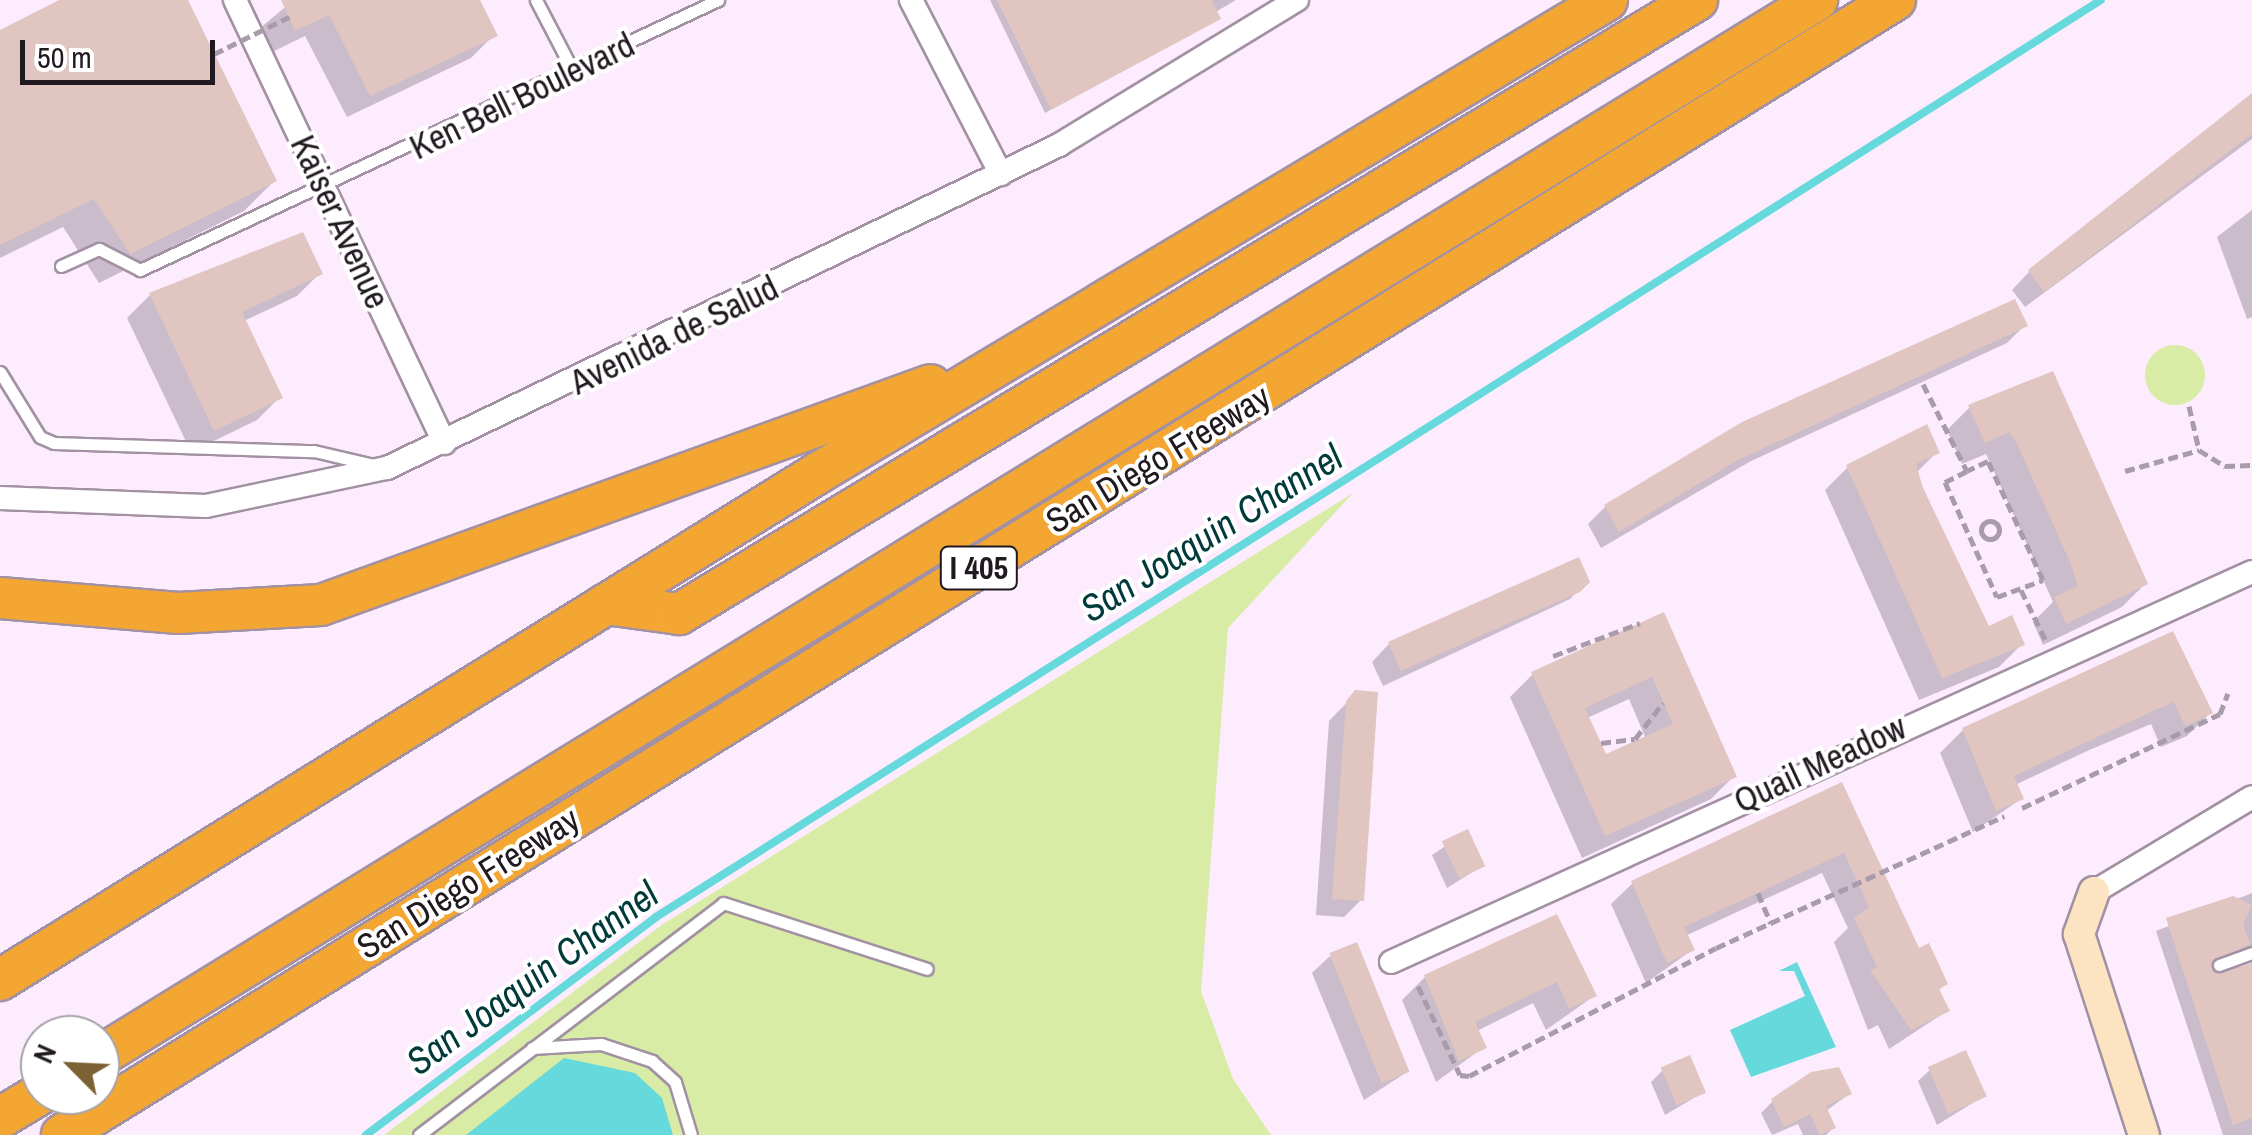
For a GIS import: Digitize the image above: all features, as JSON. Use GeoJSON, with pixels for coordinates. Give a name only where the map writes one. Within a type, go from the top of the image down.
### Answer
{"type":"FeatureCollection","features":[{"type":"Feature","properties":{"kind":"highway"},"geometry":{"type":"LineString","coordinates":[[0,980],[1012,356],[1607,0]]}},
{"type":"Feature","properties":{"kind":"highway"},"geometry":{"type":"LineString","coordinates":[[606,604],[679,614],[1697,0]]}},
{"type":"Feature","properties":{"kind":"highway","name":"San Diego Freeway"},"geometry":{"type":"LineString","coordinates":[[120,1044],[1818,0]]}},
{"type":"Feature","properties":{"kind":"highway","name":"San Diego Freeway"},"geometry":{"type":"LineString","coordinates":[[62,1135],[1895,0]]}},
{"type":"Feature","properties":{"kind":"highway"},"geometry":{"type":"LineString","coordinates":[[0,598],[178,614],[321,605],[1012,356]]}},
{"type":"Feature","properties":{"kind":"street","name":"Kaiser Avenue"},"geometry":{"type":"LineString","coordinates":[[235,0],[444,443]]}},
{"type":"Feature","properties":{"kind":"street"},"geometry":{"type":"LineString","coordinates":[[911,0],[1001,174]]}},
{"type":"Feature","properties":{"kind":"street","name":"Avenida de Salud"},"geometry":{"type":"LineString","coordinates":[[0,498],[206,506],[386,468],[1001,174],[1296,0]]}},
{"type":"Feature","properties":{"kind":"street","name":"Quail Meadow"},"geometry":{"type":"LineString","coordinates":[[1391,962],[2252,572]]}},
{"type":"Feature","properties":{"kind":"street"},"geometry":{"type":"LineString","coordinates":[[2144,1135],[2079,934],[2094,892],[2252,796]]}},
{"type":"Feature","properties":{"kind":"lane"},"geometry":{"type":"LineString","coordinates":[[536,0],[574,73]]}},
{"type":"Feature","properties":{"kind":"lane","name":"Ken Bell Boulevard"},"geometry":{"type":"LineString","coordinates":[[61,266],[99,249],[140,270],[574,73],[718,0]]}},
{"type":"Feature","properties":{"kind":"lane"},"geometry":{"type":"LineString","coordinates":[[0,372],[40,437],[54,444],[314,450],[386,468]]}},
{"type":"Feature","properties":{"kind":"lane"},"geometry":{"type":"LineString","coordinates":[[420,1135],[526,1049],[723,903],[928,969]]}},
{"type":"Feature","properties":{"kind":"lane"},"geometry":{"type":"LineString","coordinates":[[2219,965],[2252,953]]}},
{"type":"Feature","properties":{"kind":"lane"},"geometry":{"type":"LineString","coordinates":[[526,1049],[628,1049],[675,1082],[692,1135]]}},
{"type":"Feature","properties":{"kind":"path"},"geometry":{"type":"LineString","coordinates":[[214,54],[289,17]]}},
{"type":"Feature","properties":{"kind":"path"},"geometry":{"type":"LineString","coordinates":[[1923,384],[1967,471]]}},
{"type":"Feature","properties":{"kind":"path"},"geometry":{"type":"LineString","coordinates":[[2189,406],[2199,450],[2225,466],[2252,466]]}},
{"type":"Feature","properties":{"kind":"path"},"geometry":{"type":"LineString","coordinates":[[2125,471],[2199,450]]}},
{"type":"Feature","properties":{"kind":"path"},"geometry":{"type":"LineString","coordinates":[[1988,461],[2014,518],[2042,580],[1997,598],[1944,482],[1988,461]]}},
{"type":"Feature","properties":{"kind":"path"},"geometry":{"type":"LineString","coordinates":[[1982,533],[1994,538],[1998,526],[2014,518]]}},
{"type":"Feature","properties":{"kind":"path"},"geometry":{"type":"LineString","coordinates":[[1971,540],[1982,533],[1987,521],[1998,526]]}},
{"type":"Feature","properties":{"kind":"path"},"geometry":{"type":"LineString","coordinates":[[2021,590],[2046,641]]}},
{"type":"Feature","properties":{"kind":"path"},"geometry":{"type":"LineString","coordinates":[[1553,656],[1640,623]]}},
{"type":"Feature","properties":{"kind":"path"},"geometry":{"type":"LineString","coordinates":[[2022,808],[2220,714],[2228,693]]}},
{"type":"Feature","properties":{"kind":"path"},"geometry":{"type":"LineString","coordinates":[[1601,743],[1635,739],[1664,703]]}},
{"type":"Feature","properties":{"kind":"path"},"geometry":{"type":"LineString","coordinates":[[1418,986],[1460,1076],[1469,1076],[1772,923],[2004,816]]}},
{"type":"Feature","properties":{"kind":"path"},"geometry":{"type":"LineString","coordinates":[[1758,893],[1772,923]]}},
{"type":"Feature","properties":{"kind":"green space"},"geometry":{"type":"Polygon","coordinates":[[[2175,345],[2196,354],[2205,375],[2196,396],[2175,405],[2154,396],[2145,375],[2154,354],[2175,345]]]}},
{"type":"Feature","properties":{"kind":"green space"},"geometry":{"type":"Polygon","coordinates":[[[1353,493],[1228,628],[1201,991],[1233,1079],[1271,1135],[384,1135],[663,924],[1353,493]]]}},
{"type":"Feature","properties":{"kind":"water"},"geometry":{"type":"Polygon","coordinates":[[[1797,962],[1836,1047],[1751,1077],[1730,1030],[1805,996],[1794,971],[1779,971],[1797,962]]]}},
{"type":"Feature","properties":{"kind":"water"},"geometry":{"type":"Polygon","coordinates":[[[564,1058],[635,1073],[662,1098],[673,1135],[466,1135],[564,1058]]]}},
{"type":"Feature","properties":{"kind":"building"},"geometry":{"type":"Polygon","coordinates":[[[59,0],[188,0],[277,181],[130,254],[94,199],[0,245],[0,30],[59,0]]]}},
{"type":"Feature","properties":{"kind":"building"},"geometry":{"type":"Polygon","coordinates":[[[281,0],[480,0],[498,36],[370,96],[329,15],[295,31],[281,0]]]}},
{"type":"Feature","properties":{"kind":"building"},"geometry":{"type":"Polygon","coordinates":[[[997,0],[1212,0],[1221,19],[1051,110],[997,0]]]}},
{"type":"Feature","properties":{"kind":"building"},"geometry":{"type":"Polygon","coordinates":[[[2252,93],[2252,134],[2044,292],[2028,270],[2252,93]]]}},
{"type":"Feature","properties":{"kind":"building"},"geometry":{"type":"Polygon","coordinates":[[[303,232],[323,274],[242,312],[283,398],[214,431],[149,293],[303,232]]]}},
{"type":"Feature","properties":{"kind":"building"},"geometry":{"type":"Polygon","coordinates":[[[2015,299],[2028,326],[1738,460],[1619,532],[1604,505],[1742,422],[2015,299]]]}},
{"type":"Feature","properties":{"kind":"building"},"geometry":{"type":"Polygon","coordinates":[[[2053,371],[2148,584],[2066,624],[2054,597],[2078,586],[2070,562],[2017,444],[2009,432],[1985,443],[1968,405],[2053,371]]]}},
{"type":"Feature","properties":{"kind":"building"},"geometry":{"type":"Polygon","coordinates":[[[1927,424],[1940,453],[1916,464],[1923,488],[1989,626],[2012,615],[2025,645],[1942,678],[1846,465],[1927,424]]]}},
{"type":"Feature","properties":{"kind":"building"},"geometry":{"type":"Polygon","coordinates":[[[1579,557],[1590,582],[1580,592],[1401,671],[1388,642],[1579,557]]]}},
{"type":"Feature","properties":{"kind":"building"},"geometry":{"type":"Polygon","coordinates":[[[1664,612],[1737,777],[1605,836],[1531,672],[1664,612]],[[1652,677],[1585,708],[1606,754],[1673,724],[1652,677]]]}},
{"type":"Feature","properties":{"kind":"building"},"geometry":{"type":"Polygon","coordinates":[[[2173,631],[2213,713],[2185,726],[2174,702],[2151,712],[2014,776],[2024,799],[1996,811],[1962,728],[2173,631]]]}},
{"type":"Feature","properties":{"kind":"building"},"geometry":{"type":"Polygon","coordinates":[[[1355,690],[1378,692],[1364,901],[1332,899],[1346,701],[1355,690]]]}},
{"type":"Feature","properties":{"kind":"building"},"geometry":{"type":"Polygon","coordinates":[[[1842,782],[1919,948],[1929,943],[1948,984],[1939,989],[1950,1011],[1911,1030],[1870,970],[1877,967],[1854,918],[1869,907],[1844,853],[1684,927],[1695,950],[1667,963],[1631,881],[1842,782]]]}},
{"type":"Feature","properties":{"kind":"building"},"geometry":{"type":"Polygon","coordinates":[[[1468,829],[1485,866],[1459,878],[1442,841],[1468,829]]]}},
{"type":"Feature","properties":{"kind":"building"},"geometry":{"type":"Polygon","coordinates":[[[2233,896],[2252,905],[2243,925],[2250,944],[2210,964],[2218,974],[2252,963],[2252,1118],[2233,1125],[2166,918],[2233,896]]]}},
{"type":"Feature","properties":{"kind":"building"},"geometry":{"type":"Polygon","coordinates":[[[1557,914],[1597,996],[1569,1009],[1557,982],[1475,1022],[1487,1048],[1459,1061],[1424,975],[1557,914]]]}},
{"type":"Feature","properties":{"kind":"building"},"geometry":{"type":"Polygon","coordinates":[[[1357,942],[1409,1072],[1382,1083],[1329,953],[1357,942]]]}},
{"type":"Feature","properties":{"kind":"building"},"geometry":{"type":"Polygon","coordinates":[[[1966,1050],[1987,1097],[1948,1114],[1928,1067],[1966,1050]]]}},
{"type":"Feature","properties":{"kind":"building"},"geometry":{"type":"Polygon","coordinates":[[[1690,1055],[1706,1093],[1677,1105],[1661,1068],[1690,1055]]]}},
{"type":"Feature","properties":{"kind":"building"},"geometry":{"type":"Polygon","coordinates":[[[1839,1067],[1852,1094],[1826,1106],[1836,1128],[1820,1135],[1810,1114],[1784,1127],[1771,1099],[1811,1072],[1839,1067]]]}},
{"type":"Feature","properties":{"kind":"waterway","name":"San Joaquin Channel"},"geometry":{"type":"LineString","coordinates":[[366,1135],[656,917],[2101,0]]}}]}
